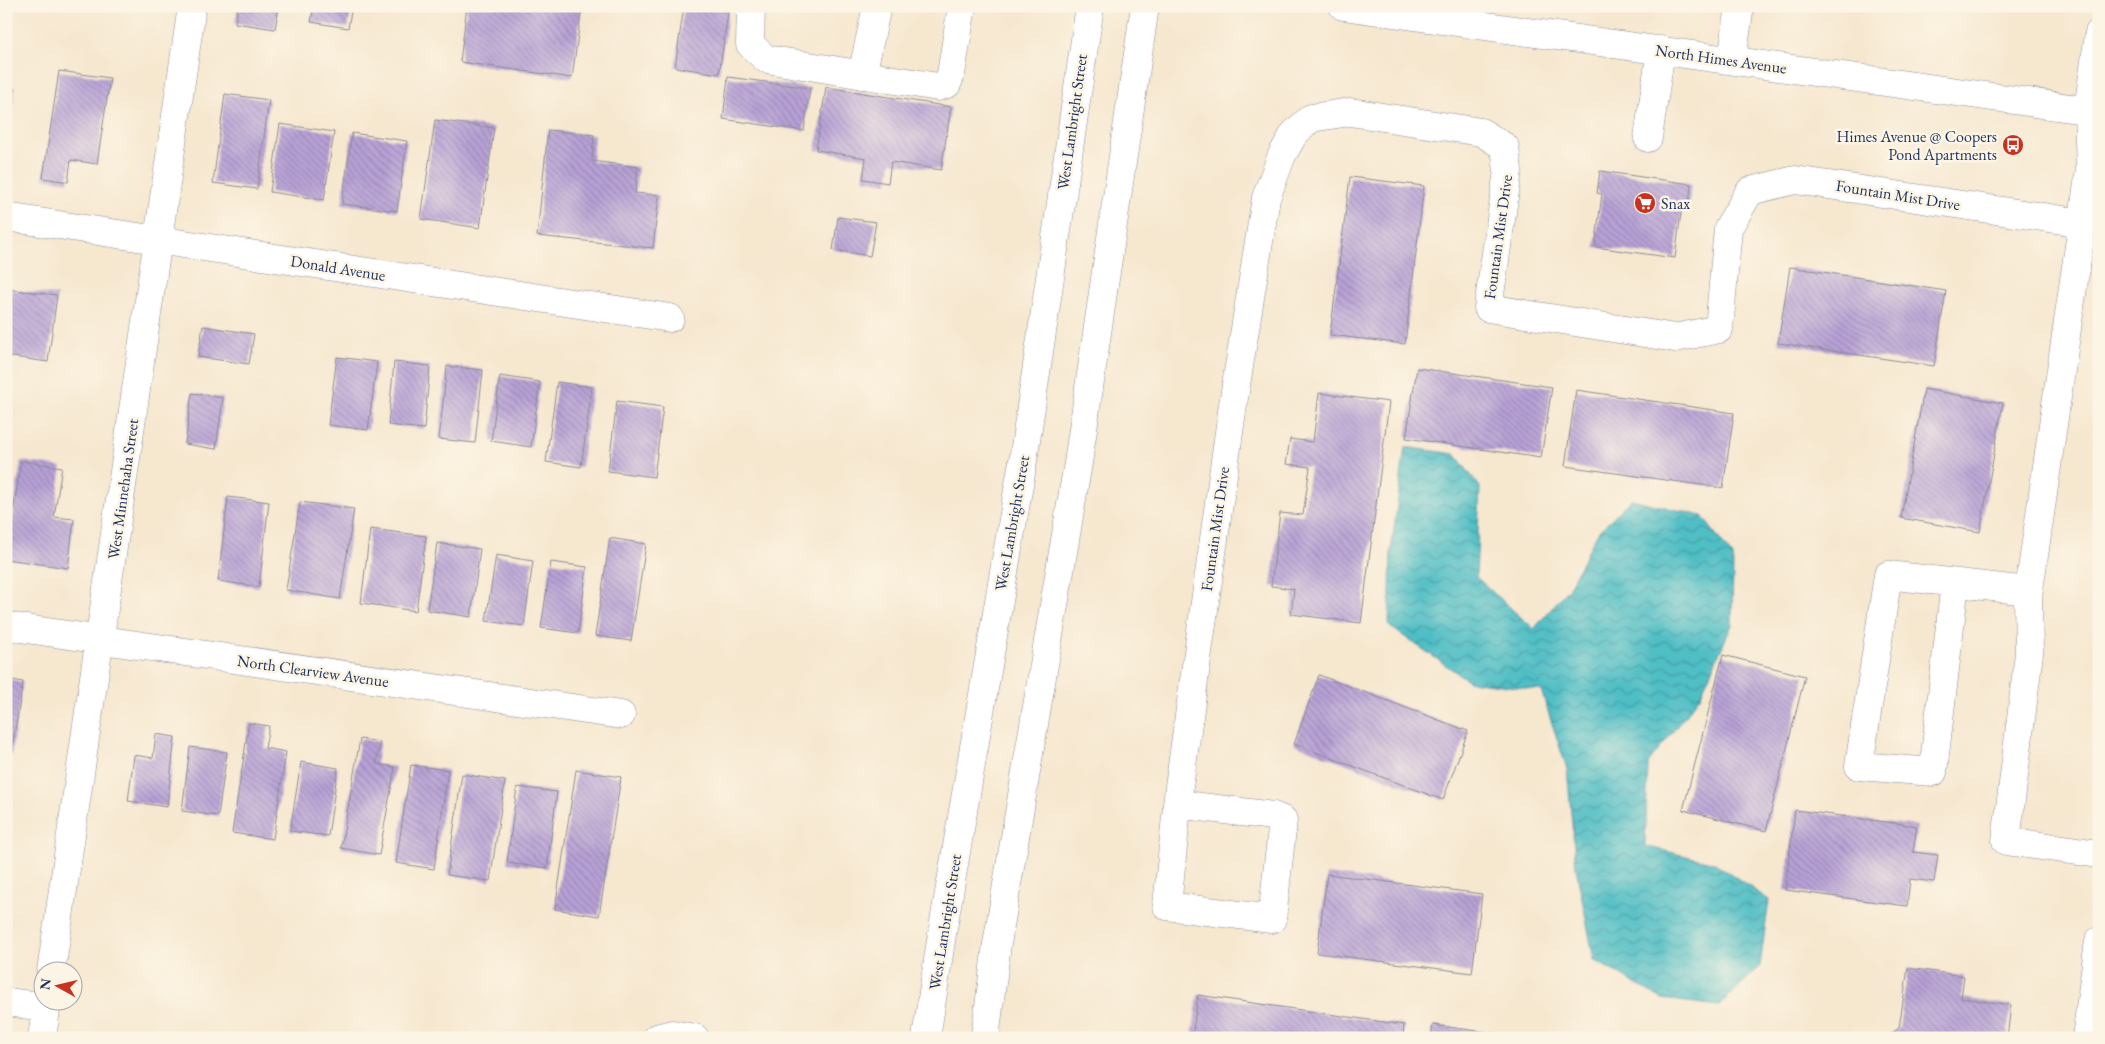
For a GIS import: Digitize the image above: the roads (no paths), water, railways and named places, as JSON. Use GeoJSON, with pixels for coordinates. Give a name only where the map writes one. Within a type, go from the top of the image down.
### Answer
{"type":"FeatureCollection","features":[{"type":"Feature","properties":{"kind":"street","name":"West Minnehaha Street"},"geometry":{"type":"LineString","coordinates":[[52,962],[192,6]]}},
{"type":"Feature","properties":{"kind":"street"},"geometry":{"type":"LineString","coordinates":[[751,6],[750,44],[766,59],[938,87],[948,84],[951,74],[962,6]]}},
{"type":"Feature","properties":{"kind":"street"},"geometry":{"type":"LineString","coordinates":[[862,75],[877,6]]}},
{"type":"Feature","properties":{"kind":"street","name":"West Lambright Street"},"geometry":{"type":"LineString","coordinates":[[926,1038],[1023,461],[1090,6]]}},
{"type":"Feature","properties":{"kind":"street"},"geometry":{"type":"LineString","coordinates":[[985,1038],[997,944],[1078,463],[1144,6]]}},
{"type":"Feature","properties":{"kind":"street","name":"North Himes Avenue"},"geometry":{"type":"LineString","coordinates":[[1343,6],[1394,10],[2093,111]]}},
{"type":"Feature","properties":{"kind":"street"},"geometry":{"type":"LineString","coordinates":[[1732,60],[1740,6]]}},
{"type":"Feature","properties":{"kind":"street"},"geometry":{"type":"LineString","coordinates":[[2099,33],[2090,170],[2028,591],[2029,653],[2006,841],[2099,854]]}},
{"type":"Feature","properties":{"kind":"street"},"geometry":{"type":"LineString","coordinates":[[1648,138],[1661,50]]}},
{"type":"Feature","properties":{"kind":"street","name":"Fountain Mist Drive"},"geometry":{"type":"LineString","coordinates":[[1177,804],[1274,816],[1283,820],[1272,919],[1167,906],[1177,804],[1233,404],[1266,198],[1282,155],[1294,134],[1311,118],[1350,112],[1481,132],[1505,147],[1508,171],[1488,308],[1675,338],[1719,329],[1728,228],[1750,191],[1795,180],[2083,223]]}},
{"type":"Feature","properties":{"kind":"street","name":"Donald Avenue"},"geometry":{"type":"LineString","coordinates":[[6,217],[670,318]]}},
{"type":"Feature","properties":{"kind":"street"},"geometry":{"type":"LineString","coordinates":[[1955,583],[1933,772],[1859,766],[1888,575],[2028,591]]}},
{"type":"Feature","properties":{"kind":"street","name":"North Clearview Avenue"},"geometry":{"type":"LineString","coordinates":[[6,626],[621,715]]}},
{"type":"Feature","properties":{"kind":"street"},"geometry":{"type":"LineString","coordinates":[[2086,1038],[2099,941]]}},
{"type":"Feature","properties":{"kind":"street"},"geometry":{"type":"LineString","coordinates":[[6,1002],[32,1003]]}},
{"type":"Feature","properties":{"kind":"street"},"geometry":{"type":"LineString","coordinates":[[42,1038],[46,1012]]}},
{"type":"Feature","properties":{"kind":"street"},"geometry":{"type":"LineString","coordinates":[[656,1038],[672,1034],[695,1038]]}},
{"type":"Feature","properties":{"kind":"water"},"geometry":{"type":"Polygon","coordinates":[[[1405,447],[1455,454],[1480,487],[1476,577],[1534,629],[1568,589],[1598,532],[1631,499],[1702,516],[1733,557],[1732,625],[1700,696],[1648,764],[1645,846],[1715,863],[1769,900],[1760,966],[1719,1006],[1662,999],[1594,960],[1576,868],[1567,769],[1541,690],[1469,681],[1389,626],[1391,551],[1405,447]]]}},
{"type":"Feature","properties":{"kind":"place","name":"Himes Avenue @ Coopers Pond Apartments"},"geometry":{"type":"Point","coordinates":[2013,145]}},
{"type":"Feature","properties":{"kind":"place","name":"Snax"},"geometry":{"type":"Point","coordinates":[1645,203]}}]}
